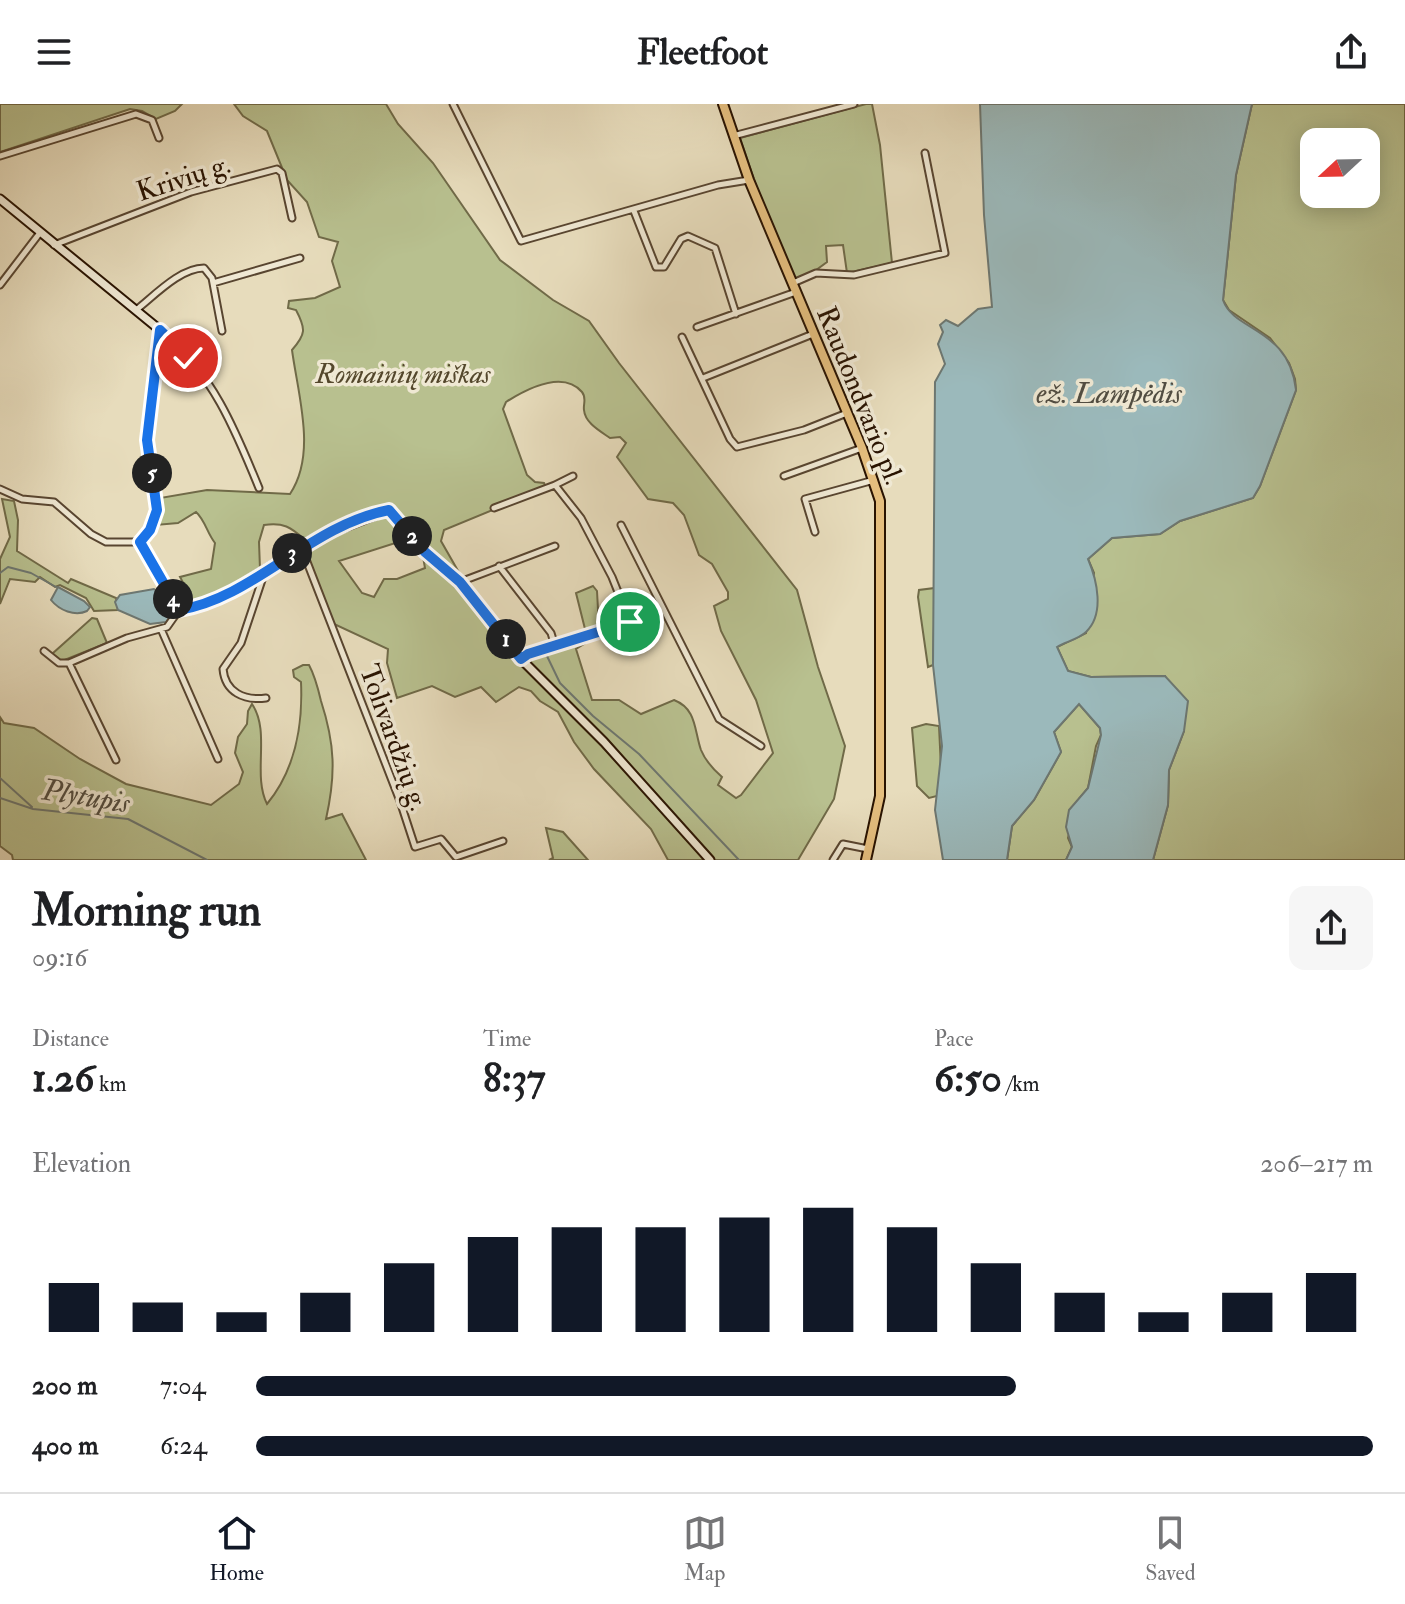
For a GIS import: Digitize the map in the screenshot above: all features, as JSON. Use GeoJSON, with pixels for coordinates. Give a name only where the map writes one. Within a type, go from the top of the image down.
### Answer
{"type":"FeatureCollection","features":[{"type":"Feature","properties":{"kind":"main road","name":"Raudondvario pl."},"geometry":{"type":"LineString","coordinates":[[723,104],[749,180],[875,480],[882,529],[881,767],[878,810],[866,860]]}},
{"type":"Feature","properties":{"kind":"street"},"geometry":{"type":"LineString","coordinates":[[453,104],[521,241],[718,185],[749,180]]}},
{"type":"Feature","properties":{"kind":"street"},"geometry":{"type":"LineString","coordinates":[[733,136],[854,104]]}},
{"type":"Feature","properties":{"kind":"street"},"geometry":{"type":"LineString","coordinates":[[0,156],[136,114],[152,120],[159,138]]}},
{"type":"Feature","properties":{"kind":"street"},"geometry":{"type":"LineString","coordinates":[[697,327],[736,314],[794,288],[816,273],[854,275],[945,253],[925,153]]}},
{"type":"Feature","properties":{"kind":"street","name":"Krivių g."},"geometry":{"type":"LineString","coordinates":[[53,245],[191,192],[277,169],[282,173],[292,218]]}},
{"type":"Feature","properties":{"kind":"street"},"geometry":{"type":"LineString","coordinates":[[0,199],[179,346],[221,401],[259,488]]}},
{"type":"Feature","properties":{"kind":"street"},"geometry":{"type":"LineString","coordinates":[[634,211],[656,267],[664,267],[681,239],[688,236],[715,248],[736,314]]}},
{"type":"Feature","properties":{"kind":"street"},"geometry":{"type":"LineString","coordinates":[[0,285],[39,234]]}},
{"type":"Feature","properties":{"kind":"street"},"geometry":{"type":"LineString","coordinates":[[213,283],[300,258]]}},
{"type":"Feature","properties":{"kind":"street"},"geometry":{"type":"LineString","coordinates":[[136,310],[172,282],[196,269],[207,271],[213,283],[222,331]]}},
{"type":"Feature","properties":{"kind":"street"},"geometry":{"type":"LineString","coordinates":[[140,542],[150,530],[157,510],[147,440],[160,330]]}},
{"type":"Feature","properties":{"kind":"street"},"geometry":{"type":"LineString","coordinates":[[703,378],[813,334]]}},
{"type":"Feature","properties":{"kind":"street"},"geometry":{"type":"LineString","coordinates":[[682,337],[730,439],[737,447],[804,430],[848,413]]}},
{"type":"Feature","properties":{"kind":"street"},"geometry":{"type":"LineString","coordinates":[[784,476],[862,448]]}},
{"type":"Feature","properties":{"kind":"street"},"geometry":{"type":"LineString","coordinates":[[494,508],[573,476]]}},
{"type":"Feature","properties":{"kind":"street"},"geometry":{"type":"LineString","coordinates":[[815,532],[805,499],[875,480]]}},
{"type":"Feature","properties":{"kind":"street"},"geometry":{"type":"LineString","coordinates":[[555,485],[581,518],[612,577],[630,622]]}},
{"type":"Feature","properties":{"kind":"street"},"geometry":{"type":"LineString","coordinates":[[0,489],[22,499],[54,502],[91,534],[106,542],[140,542]]}},
{"type":"Feature","properties":{"kind":"street"},"geometry":{"type":"LineString","coordinates":[[44,651],[59,663],[69,663],[127,638],[161,629],[173,622],[179,610],[219,599],[312,540],[389,510],[425,552],[460,582],[521,659],[604,742],[710,860]]}},
{"type":"Feature","properties":{"kind":"street"},"geometry":{"type":"LineString","coordinates":[[621,525],[719,719],[761,746]]}},
{"type":"Feature","properties":{"kind":"street"},"geometry":{"type":"LineString","coordinates":[[140,542],[179,610]]}},
{"type":"Feature","properties":{"kind":"street"},"geometry":{"type":"LineString","coordinates":[[460,582],[555,546]]}},
{"type":"Feature","properties":{"kind":"street","name":"Tolivardžių g."},"geometry":{"type":"LineString","coordinates":[[299,548],[380,749],[415,847],[441,839],[456,857],[503,841]]}},
{"type":"Feature","properties":{"kind":"street"},"geometry":{"type":"LineString","coordinates":[[499,566],[551,633],[555,646]]}},
{"type":"Feature","properties":{"kind":"street"},"geometry":{"type":"LineString","coordinates":[[265,570],[241,643],[223,669],[226,683],[234,692],[252,698],[266,698]]}},
{"type":"Feature","properties":{"kind":"street"},"geometry":{"type":"LineString","coordinates":[[521,659],[663,611]]}},
{"type":"Feature","properties":{"kind":"street"},"geometry":{"type":"LineString","coordinates":[[161,629],[218,759]]}},
{"type":"Feature","properties":{"kind":"street"},"geometry":{"type":"LineString","coordinates":[[69,663],[116,760]]}},
{"type":"Feature","properties":{"kind":"street"},"geometry":{"type":"LineString","coordinates":[[833,860],[843,844],[869,849]]}},
{"type":"Feature","properties":{"kind":"green space"},"geometry":{"type":"Polygon","coordinates":[[[0,104],[182,104],[175,111],[156,119],[142,111],[130,109],[0,152],[0,104]]]}},
{"type":"Feature","properties":{"kind":"green space","name":"Romainių miškas"},"geometry":{"type":"Polygon","coordinates":[[[234,104],[386,104],[398,124],[433,163],[500,260],[553,300],[589,321],[797,590],[818,667],[845,746],[834,799],[798,860],[715,860],[524,659],[597,636],[576,649],[592,700],[619,700],[641,714],[674,700],[681,704],[694,721],[703,754],[722,777],[718,785],[736,798],[773,753],[756,700],[721,631],[714,606],[728,599],[728,592],[712,564],[699,555],[684,515],[673,503],[648,499],[617,457],[626,443],[620,437],[610,438],[590,423],[585,415],[583,394],[574,385],[564,382],[544,384],[506,402],[503,409],[527,475],[535,482],[544,483],[546,488],[444,530],[441,541],[461,576],[426,549],[388,508],[381,508],[305,540],[286,526],[264,525],[259,542],[260,569],[212,598],[181,602],[186,588],[180,577],[211,569],[215,543],[196,512],[178,523],[156,525],[160,498],[207,490],[290,494],[303,461],[304,443],[292,350],[300,340],[303,327],[296,310],[288,308],[289,301],[315,298],[340,287],[332,261],[338,242],[319,237],[307,202],[287,180],[267,131],[243,116],[234,104]]]}},
{"type":"Feature","properties":{"kind":"green space"},"geometry":{"type":"Polygon","coordinates":[[[872,104],[880,145],[892,263],[847,273],[843,245],[826,246],[827,262],[812,273],[794,279],[764,209],[740,138],[872,104]]]}},
{"type":"Feature","properties":{"kind":"green space"},"geometry":{"type":"Polygon","coordinates":[[[1252,104],[1405,104],[1405,860],[1153,860],[1168,805],[1169,770],[1184,731],[1165,676],[1091,677],[1068,671],[1057,647],[1086,633],[1094,573],[1088,559],[1112,538],[1160,534],[1180,521],[1253,498],[1260,486],[1296,390],[1295,379],[1289,363],[1270,338],[1229,310],[1223,300],[1236,175],[1252,104]]]}},
{"type":"Feature","properties":{"kind":"green space"},"geometry":{"type":"Polygon","coordinates":[[[2,499],[14,501],[18,520],[17,551],[68,583],[71,579],[116,598],[118,610],[94,611],[86,598],[60,585],[55,587],[40,577],[35,582],[10,579],[0,604],[0,559],[10,537],[2,499]]]}},
{"type":"Feature","properties":{"kind":"green space"},"geometry":{"type":"Polygon","coordinates":[[[389,513],[411,538],[339,561],[362,593],[374,597],[384,579],[397,579],[425,568],[422,551],[453,579],[530,673],[591,733],[706,860],[668,860],[651,829],[594,769],[574,742],[558,712],[531,691],[519,687],[496,702],[481,687],[455,697],[432,686],[397,698],[387,663],[388,649],[334,624],[305,549],[389,513]]]}},
{"type":"Feature","properties":{"kind":"green space"},"geometry":{"type":"Polygon","coordinates":[[[593,586],[597,591],[599,628],[586,633],[576,593],[593,586]]]}},
{"type":"Feature","properties":{"kind":"green space"},"geometry":{"type":"Polygon","coordinates":[[[935,588],[933,665],[928,667],[918,597],[919,590],[935,588]]]}},
{"type":"Feature","properties":{"kind":"green space"},"geometry":{"type":"Polygon","coordinates":[[[92,618],[97,619],[107,643],[62,661],[52,654],[92,618]]]}},
{"type":"Feature","properties":{"kind":"green space"},"geometry":{"type":"Polygon","coordinates":[[[309,665],[315,678],[331,745],[333,773],[326,819],[342,814],[366,860],[13,860],[12,855],[0,846],[0,717],[4,723],[34,728],[80,759],[126,784],[211,805],[239,784],[243,772],[235,753],[238,737],[247,724],[252,704],[260,727],[261,780],[267,804],[284,777],[295,747],[299,731],[301,682],[294,677],[293,670],[309,665]]]}},
{"type":"Feature","properties":{"kind":"green space"},"geometry":{"type":"Polygon","coordinates":[[[1079,704],[1100,728],[1101,735],[1088,788],[1079,799],[1068,838],[1072,847],[1066,860],[1007,860],[1012,826],[1034,800],[1061,752],[1054,732],[1079,704]]]}},
{"type":"Feature","properties":{"kind":"green space"},"geometry":{"type":"Polygon","coordinates":[[[926,724],[939,726],[941,768],[937,796],[929,798],[917,786],[912,728],[926,724]]]}},
{"type":"Feature","properties":{"kind":"green space"},"geometry":{"type":"Polygon","coordinates":[[[546,828],[563,832],[588,860],[549,860],[553,858],[546,828]]]}},
{"type":"Feature","properties":{"kind":"water","name":"ež. Lampėdis"},"geometry":{"type":"Polygon","coordinates":[[[980,104],[1252,104],[1236,175],[1223,300],[1238,319],[1273,342],[1283,354],[1291,369],[1296,390],[1253,498],[1180,521],[1160,534],[1112,538],[1088,559],[1098,597],[1092,625],[1083,634],[1057,647],[1068,671],[1091,677],[1165,676],[1188,701],[1184,731],[1169,770],[1168,805],[1153,860],[1066,860],[1072,847],[1066,827],[1069,810],[1088,788],[1101,735],[1100,728],[1079,704],[1054,732],[1061,752],[1034,800],[1012,826],[1007,860],[943,860],[935,810],[942,746],[933,665],[935,382],[945,364],[938,344],[943,332],[940,325],[946,320],[958,326],[978,309],[992,307],[984,215],[980,104]]]}},
{"type":"Feature","properties":{"kind":"water"},"geometry":{"type":"Polygon","coordinates":[[[58,587],[90,607],[77,613],[58,607],[51,600],[58,587]]]}},
{"type":"Feature","properties":{"kind":"water"},"geometry":{"type":"Polygon","coordinates":[[[154,589],[167,605],[169,618],[166,622],[150,624],[118,610],[115,602],[120,595],[154,589]]]}},
{"type":"Feature","properties":{"kind":"waterway"},"geometry":{"type":"LineString","coordinates":[[0,573],[8,567],[31,573],[56,587]]}},
{"type":"Feature","properties":{"kind":"waterway"},"geometry":{"type":"LineString","coordinates":[[546,654],[560,683],[593,716],[639,754],[739,860]]}},
{"type":"Feature","properties":{"kind":"waterway"},"geometry":{"type":"LineString","coordinates":[[0,778],[32,807]]}},
{"type":"Feature","properties":{"kind":"waterway","name":"Plytupis"},"geometry":{"type":"LineString","coordinates":[[0,798],[33,809],[128,819],[207,860]]}},
{"type":"Feature","properties":{"kind":"route"},"geometry":{"type":"LineString","coordinates":[[188,358],[160,330],[161,342],[147,440],[157,510],[150,530],[140,542],[179,610],[219,599],[312,540],[389,510],[425,552],[460,582],[521,659],[528,654],[630,622]]}}]}
